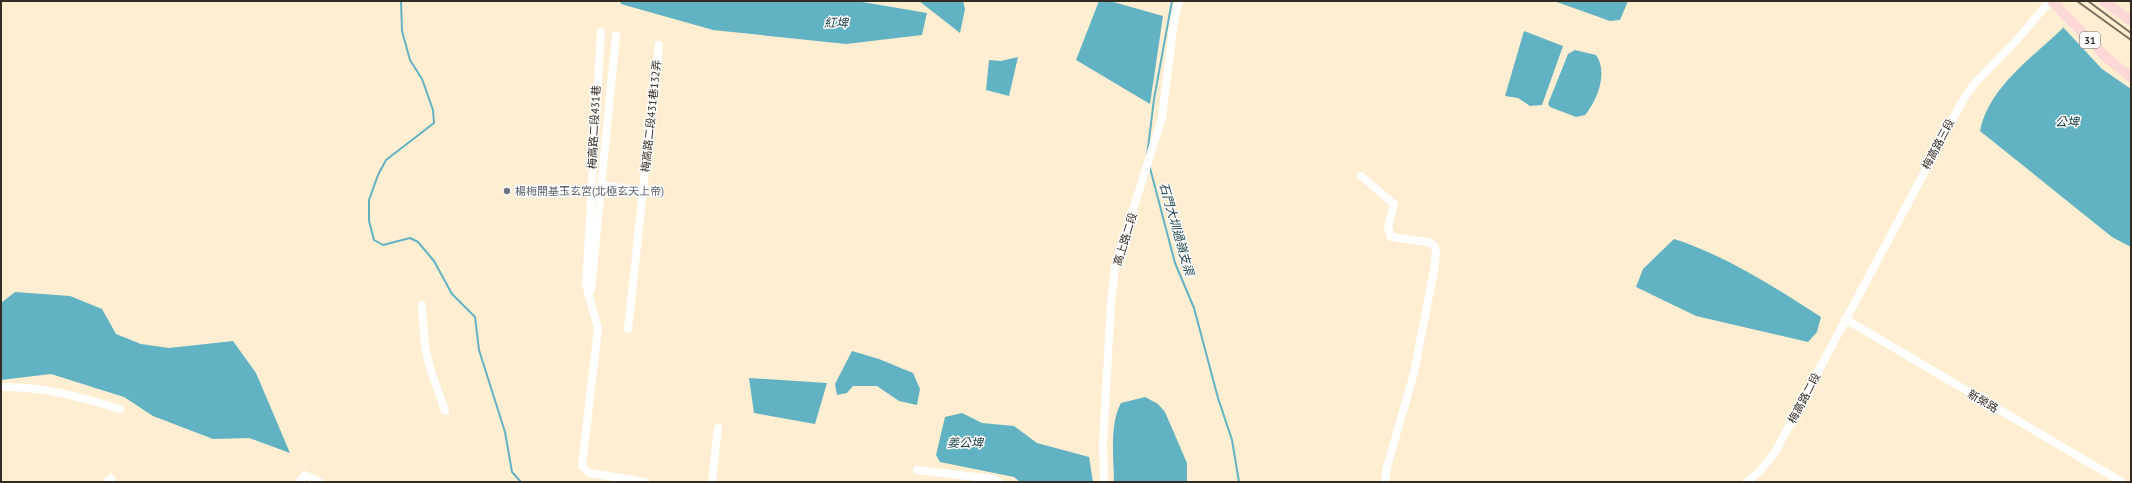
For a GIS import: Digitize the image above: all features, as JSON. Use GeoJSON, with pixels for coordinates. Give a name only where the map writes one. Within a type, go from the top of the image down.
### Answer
{"type":"FeatureCollection","features":[{"type":"Feature","properties":{"kind":"main road","name":"31"},"geometry":{"type":"LineString","coordinates":[[2051,1],[2107,58],[2131,76]]}},
{"type":"Feature","properties":{"kind":"main road"},"geometry":{"type":"LineString","coordinates":[[2104,1],[2131,21]]}},
{"type":"Feature","properties":{"kind":"street","name":"高上路二段"},"geometry":{"type":"LineString","coordinates":[[1104,482],[1103,444],[1111,303],[1116,266],[1162,118],[1174,21],[1179,1]]}},
{"type":"Feature","properties":{"kind":"street","name":"梅高路三段"},"geometry":{"type":"LineString","coordinates":[[1853,306],[1962,100],[1974,84],[2015,42],[2051,1]]}},
{"type":"Feature","properties":{"kind":"street","name":"梅高路二段431巷"},"geometry":{"type":"LineString","coordinates":[[601,32],[586,285],[598,328],[582,466],[589,473],[645,482]]}},
{"type":"Feature","properties":{"kind":"street","name":"梅高路二段431巷"},"geometry":{"type":"LineString","coordinates":[[588,294],[592,290],[616,35]]}},
{"type":"Feature","properties":{"kind":"street","name":"梅高路二段431巷132弄"},"geometry":{"type":"LineString","coordinates":[[628,329],[659,45]]}},
{"type":"Feature","properties":{"kind":"street"},"geometry":{"type":"LineString","coordinates":[[1361,176],[1394,204],[1388,227],[1391,237],[1428,242],[1434,245],[1436,253],[1414,373],[1387,467],[1385,482]]}},
{"type":"Feature","properties":{"kind":"street"},"geometry":{"type":"LineString","coordinates":[[602,185],[643,191]]}},
{"type":"Feature","properties":{"kind":"street"},"geometry":{"type":"LineString","coordinates":[[422,305],[425,347],[430,368],[445,411]]}},
{"type":"Feature","properties":{"kind":"street","name":"梅高路二段"},"geometry":{"type":"LineString","coordinates":[[1747,482],[1759,472],[1774,454],[1853,306]]}},
{"type":"Feature","properties":{"kind":"street","name":"新榮路"},"geometry":{"type":"LineString","coordinates":[[1846,320],[2122,482]]}},
{"type":"Feature","properties":{"kind":"street"},"geometry":{"type":"LineString","coordinates":[[1,387],[16,386],[69,393],[120,409]]}},
{"type":"Feature","properties":{"kind":"street"},"geometry":{"type":"LineString","coordinates":[[712,482],[718,428]]}},
{"type":"Feature","properties":{"kind":"street"},"geometry":{"type":"LineString","coordinates":[[917,470],[993,479],[998,482]]}},
{"type":"Feature","properties":{"kind":"street"},"geometry":{"type":"LineString","coordinates":[[299,482],[305,475],[320,482]]}},
{"type":"Feature","properties":{"kind":"water","name":"紅埤"},"geometry":{"type":"Polygon","coordinates":[[[620,1],[857,1],[927,13],[922,35],[846,44],[713,30],[621,4],[620,1]]]}},
{"type":"Feature","properties":{"kind":"water"},"geometry":{"type":"Polygon","coordinates":[[[919,1],[963,1],[965,9],[960,33],[919,1]]]}},
{"type":"Feature","properties":{"kind":"water"},"geometry":{"type":"Polygon","coordinates":[[[1099,1],[1110,1],[1163,16],[1150,104],[1076,60],[1099,1]]]}},
{"type":"Feature","properties":{"kind":"water"},"geometry":{"type":"Polygon","coordinates":[[[1554,1],[1628,1],[1620,20],[1610,21],[1554,1]]]}},
{"type":"Feature","properties":{"kind":"water","name":"公埤"},"geometry":{"type":"Polygon","coordinates":[[[2062,26],[2102,69],[2131,89],[2131,247],[2112,237],[1980,131],[1985,115],[1992,101],[2002,87],[2025,62],[2063,28],[2062,26]]]}},
{"type":"Feature","properties":{"kind":"water"},"geometry":{"type":"Polygon","coordinates":[[[1524,31],[1563,46],[1542,105],[1530,106],[1518,98],[1505,96],[1524,31]]]}},
{"type":"Feature","properties":{"kind":"water"},"geometry":{"type":"Polygon","coordinates":[[[1575,50],[1596,55],[1600,62],[1601,69],[1600,85],[1590,109],[1585,115],[1576,117],[1550,107],[1548,104],[1568,54],[1575,50]]]}},
{"type":"Feature","properties":{"kind":"water"},"geometry":{"type":"Polygon","coordinates":[[[1018,57],[1009,96],[986,90],[989,60],[1001,61],[1018,57]]]}},
{"type":"Feature","properties":{"kind":"water"},"geometry":{"type":"Polygon","coordinates":[[[1674,239],[1712,254],[1750,273],[1821,317],[1817,332],[1808,342],[1696,316],[1636,287],[1643,269],[1674,239]]]}},
{"type":"Feature","properties":{"kind":"water"},"geometry":{"type":"Polygon","coordinates":[[[15,292],[70,296],[102,309],[116,334],[141,344],[169,348],[233,341],[256,373],[290,453],[249,438],[213,439],[153,416],[124,397],[51,374],[1,380],[1,303],[15,292]]]}},
{"type":"Feature","properties":{"kind":"water"},"geometry":{"type":"Polygon","coordinates":[[[852,351],[879,359],[913,373],[920,389],[917,405],[899,401],[877,386],[853,386],[847,393],[837,395],[835,384],[852,351]]]}},
{"type":"Feature","properties":{"kind":"water"},"geometry":{"type":"Polygon","coordinates":[[[749,378],[827,383],[815,424],[754,413],[749,378]]]}},
{"type":"Feature","properties":{"kind":"water"},"geometry":{"type":"Polygon","coordinates":[[[1145,397],[1158,404],[1165,412],[1187,463],[1187,482],[1114,482],[1113,442],[1117,412],[1121,403],[1145,397]]]}},
{"type":"Feature","properties":{"kind":"water","name":"姜公埤"},"geometry":{"type":"Polygon","coordinates":[[[962,413],[982,423],[1014,426],[1037,443],[1089,457],[1093,482],[1020,482],[1014,477],[940,462],[936,455],[945,417],[962,413]]]}},
{"type":"Feature","properties":{"kind":"waterway"},"geometry":{"type":"LineString","coordinates":[[401,1],[402,31],[410,60],[422,79],[433,110],[434,123],[386,160],[378,175],[369,200],[369,221],[374,240],[383,245],[410,238],[418,242],[434,261],[452,294],[475,317],[479,350],[505,432],[512,472],[521,482]]}},
{"type":"Feature","properties":{"kind":"waterway","name":"石門大圳過嶺支渠"},"geometry":{"type":"LineString","coordinates":[[1147,156],[1154,99],[1172,1]]}},
{"type":"Feature","properties":{"kind":"waterway","name":"石門大圳過嶺支渠"},"geometry":{"type":"LineString","coordinates":[[1150,168],[1175,263],[1194,308],[1218,398],[1232,440],[1239,482]]}},
{"type":"Feature","properties":{"kind":"railway"},"geometry":{"type":"LineString","coordinates":[[2077,1],[2131,40]]}},
{"type":"Feature","properties":{"kind":"railway"},"geometry":{"type":"LineString","coordinates":[[2088,1],[2131,33]]}},
{"type":"Feature","properties":{"kind":"place","name":"楊梅開基玉玄宮(北極玄天上帝)"},"geometry":{"type":"Point","coordinates":[507,191]}}]}
